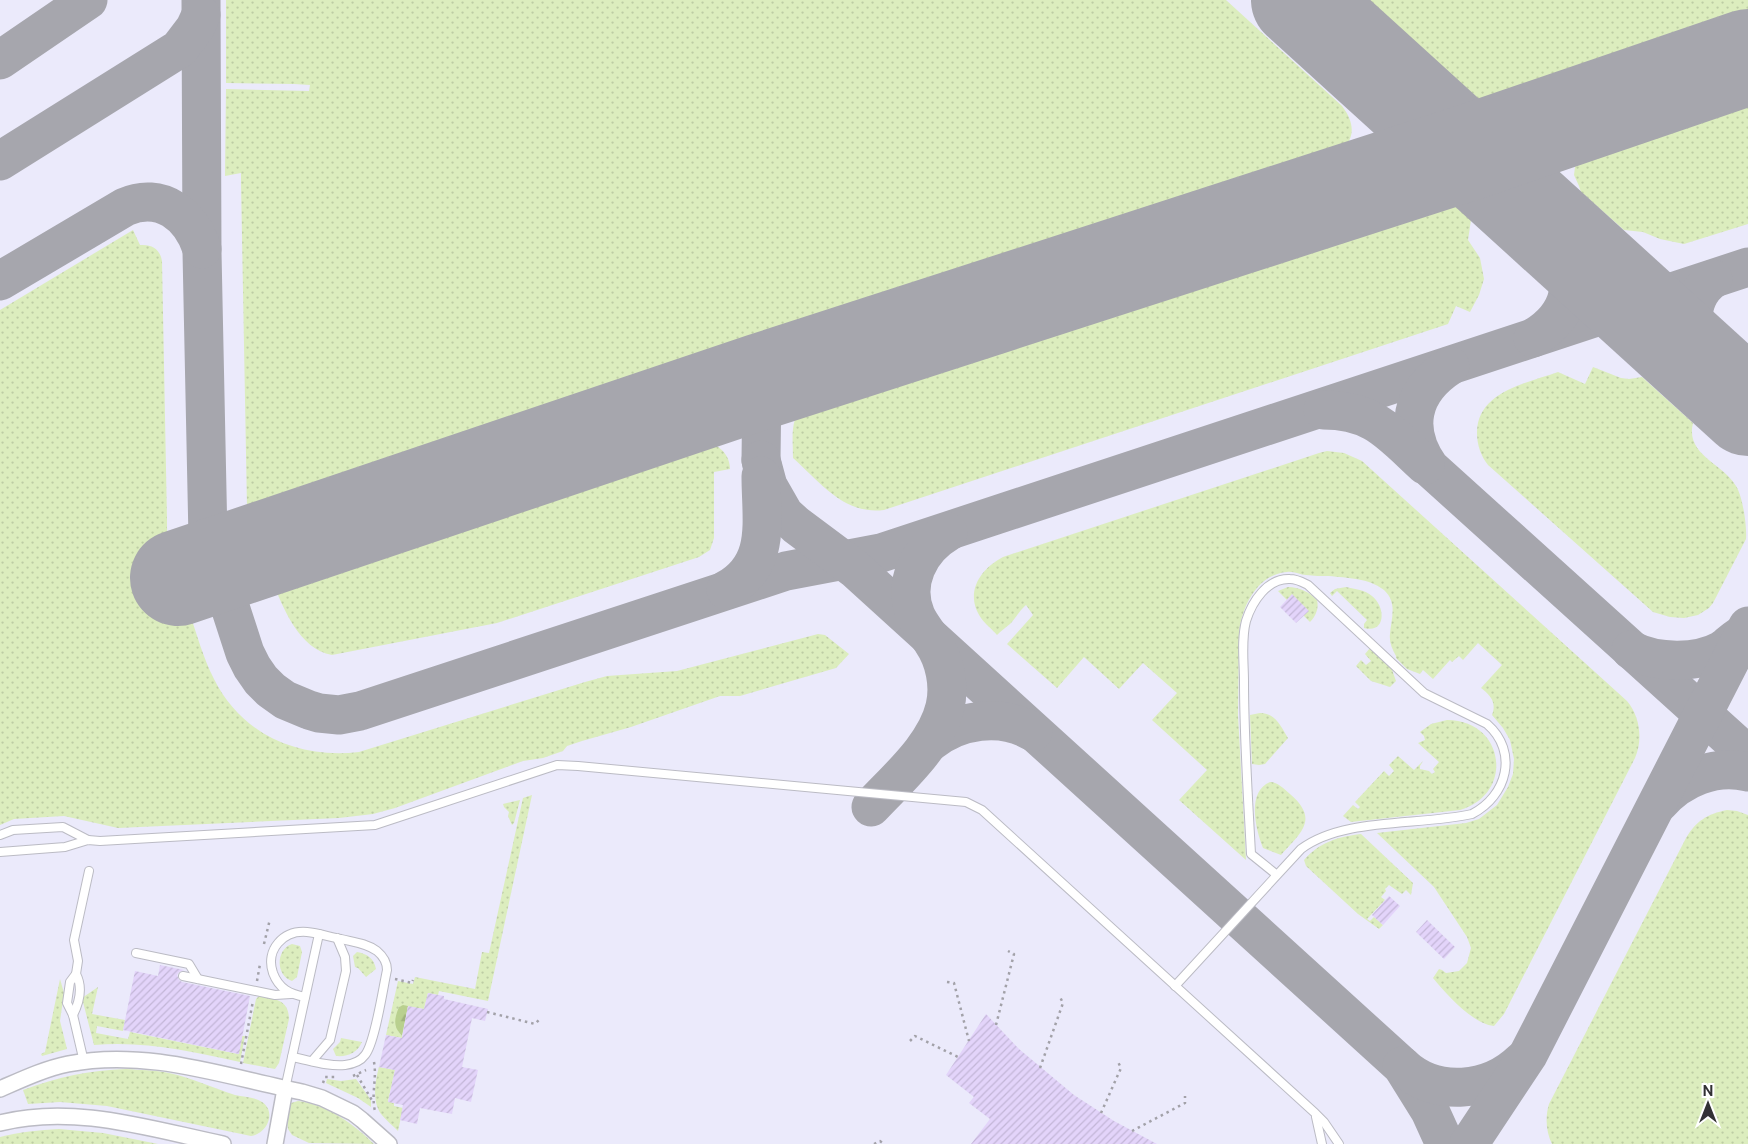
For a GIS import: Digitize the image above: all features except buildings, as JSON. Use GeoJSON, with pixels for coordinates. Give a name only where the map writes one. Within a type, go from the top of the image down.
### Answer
{"type":"FeatureCollection","features":[{"type":"Feature","properties":{"kind":"street"},"geometry":{"type":"LineString","coordinates":[[0,1089],[39,1072],[84,1062],[121,1059],[162,1063],[322,1098],[362,1120],[389,1144]]}},
{"type":"Feature","properties":{"kind":"street"},"geometry":{"type":"LineString","coordinates":[[275,1144],[285,1089]]}},
{"type":"Feature","properties":{"kind":"street"},"geometry":{"type":"LineString","coordinates":[[0,1124],[41,1116],[83,1116],[223,1144]]}},
{"type":"Feature","properties":{"kind":"lane"},"geometry":{"type":"LineString","coordinates":[[1175,986],[1301,849],[1322,836],[1354,828],[1472,814],[1495,796],[1503,779],[1506,763],[1501,743],[1494,730],[1487,724],[1424,693],[1308,585],[1298,580],[1289,579],[1279,581],[1270,586],[1256,599],[1246,623],[1244,639],[1244,716],[1251,854],[1277,875]]}},
{"type":"Feature","properties":{"kind":"lane"},"geometry":{"type":"LineString","coordinates":[[0,852],[65,847],[88,840],[120,840],[375,825],[557,765],[966,802],[982,810],[1315,1113],[1324,1122],[1339,1144]]}},
{"type":"Feature","properties":{"kind":"lane"},"geometry":{"type":"LineString","coordinates":[[0,835],[13,830],[63,826],[88,840]]}},
{"type":"Feature","properties":{"kind":"lane"},"geometry":{"type":"LineString","coordinates":[[84,1062],[73,1015],[67,1003],[70,982],[76,974],[78,961],[74,940],[89,871]]}},
{"type":"Feature","properties":{"kind":"lane"},"geometry":{"type":"LineString","coordinates":[[291,994],[281,986],[273,973],[271,959],[274,948],[279,940],[288,936],[300,932],[319,934],[368,945],[379,952],[386,961],[387,970],[371,1042],[366,1055],[356,1063],[344,1066],[292,1057]]}},
{"type":"Feature","properties":{"kind":"lane"},"geometry":{"type":"LineString","coordinates":[[285,1089],[319,934]]}},
{"type":"Feature","properties":{"kind":"lane"},"geometry":{"type":"LineString","coordinates":[[312,1061],[330,1040],[346,971],[345,957],[337,938]]}},
{"type":"Feature","properties":{"kind":"lane"},"geometry":{"type":"LineString","coordinates":[[136,953],[189,964],[198,979]]}},
{"type":"Feature","properties":{"kind":"lane"},"geometry":{"type":"LineString","coordinates":[[183,976],[276,995],[291,994],[305,997]]}},
{"type":"Feature","properties":{"kind":"lane"},"geometry":{"type":"LineString","coordinates":[[1315,1113],[1322,1144]]}},
{"type":"Feature","properties":{"kind":"path"},"geometry":{"type":"LineString","coordinates":[[996,1025],[1014,954],[1008,951]]}},
{"type":"Feature","properties":{"kind":"path"},"geometry":{"type":"LineString","coordinates":[[948,982],[954,983],[968,1041]]}},
{"type":"Feature","properties":{"kind":"path"},"geometry":{"type":"LineString","coordinates":[[1040,1068],[1063,1003],[1060,997]]}},
{"type":"Feature","properties":{"kind":"path"},"geometry":{"type":"LineString","coordinates":[[487,1012],[535,1024],[539,1020]]}},
{"type":"Feature","properties":{"kind":"path"},"geometry":{"type":"LineString","coordinates":[[910,1041],[915,1036],[958,1057]]}},
{"type":"Feature","properties":{"kind":"path"},"geometry":{"type":"LineString","coordinates":[[374,1062],[376,1073],[373,1102],[375,1113]]}},
{"type":"Feature","properties":{"kind":"path"},"geometry":{"type":"LineString","coordinates":[[1101,1113],[1120,1068],[1118,1062]]}},
{"type":"Feature","properties":{"kind":"path"},"geometry":{"type":"LineString","coordinates":[[356,1075],[373,1102]]}},
{"type":"Feature","properties":{"kind":"path"},"geometry":{"type":"LineString","coordinates":[[1132,1131],[1185,1103],[1185,1096]]}},
{"type":"Feature","properties":{"kind":"path"},"geometry":{"type":"LineString","coordinates":[[874,1144],[880,1141],[884,1144]]}},
{"type":"Feature","properties":{"kind":"shaded area"},"geometry":{"type":"Polygon","coordinates":[[[0,0],[1748,0],[1748,1144],[0,1144],[0,0]]]}},
{"type":"Feature","properties":{"kind":"green space"},"geometry":{"type":"Polygon","coordinates":[[[226,0],[1226,0],[1342,106],[1352,128],[1349,141],[1332,159],[276,510],[261,512],[247,508],[241,173],[225,176],[226,89],[309,91],[310,85],[226,83],[226,0]]]}},
{"type":"Feature","properties":{"kind":"green space"},"geometry":{"type":"Polygon","coordinates":[[[1369,0],[1748,0],[1748,21],[1488,108],[1369,0]]]}},
{"type":"Feature","properties":{"kind":"green space"},"geometry":{"type":"Polygon","coordinates":[[[1748,90],[1748,224],[1684,244],[1660,239],[1643,232],[1624,230],[1581,192],[1574,175],[1579,154],[1586,145],[1748,90]]]}},
{"type":"Feature","properties":{"kind":"green space"},"geometry":{"type":"Polygon","coordinates":[[[1433,197],[1449,202],[1471,220],[1468,240],[1480,258],[1484,279],[1479,295],[1470,312],[1456,306],[1448,324],[884,510],[857,508],[845,502],[824,487],[793,458],[794,421],[806,403],[1422,198],[1433,197]]]}},
{"type":"Feature","properties":{"kind":"green space"},"geometry":{"type":"Polygon","coordinates":[[[133,230],[140,245],[148,245],[155,248],[162,261],[167,532],[169,550],[200,646],[214,679],[226,699],[256,729],[294,747],[336,753],[359,752],[607,676],[677,671],[818,634],[825,635],[849,654],[836,668],[740,696],[720,696],[631,727],[567,746],[563,751],[543,758],[523,761],[395,808],[373,814],[339,818],[118,828],[64,816],[14,819],[0,825],[0,310],[133,230]]]}},
{"type":"Feature","properties":{"kind":"green space"},"geometry":{"type":"Polygon","coordinates":[[[1593,367],[1621,378],[1642,377],[1693,423],[1692,434],[1700,451],[1730,478],[1741,497],[1746,539],[1713,603],[1698,615],[1684,618],[1670,617],[1653,612],[1488,465],[1481,454],[1477,437],[1479,419],[1485,407],[1495,398],[1519,385],[1558,372],[1585,384],[1593,367]]]}},
{"type":"Feature","properties":{"kind":"green space"},"geometry":{"type":"Polygon","coordinates":[[[694,440],[707,441],[723,451],[727,456],[730,469],[714,472],[714,538],[710,550],[699,557],[497,623],[332,655],[310,645],[301,636],[281,603],[272,580],[694,440]]]}},
{"type":"Feature","properties":{"kind":"green space"},"geometry":{"type":"Polygon","coordinates":[[[1327,451],[1344,453],[1362,461],[1627,701],[1635,714],[1639,728],[1639,744],[1635,758],[1504,1014],[1494,1026],[1477,1020],[1469,1014],[1452,1000],[1433,978],[1439,969],[1446,973],[1459,971],[1467,963],[1471,948],[1467,937],[1434,887],[1377,833],[1466,823],[1479,819],[1497,805],[1508,787],[1513,774],[1514,759],[1510,740],[1492,715],[1494,706],[1492,699],[1481,688],[1502,665],[1478,643],[1463,660],[1459,656],[1452,662],[1450,660],[1433,679],[1423,670],[1420,674],[1407,669],[1396,658],[1390,640],[1393,611],[1391,600],[1384,590],[1378,586],[1358,579],[1304,575],[1290,572],[1276,574],[1259,586],[1247,603],[1240,624],[1239,634],[1238,715],[1246,860],[1179,800],[1207,770],[1152,720],[1177,693],[1143,663],[1119,689],[1084,657],[1057,688],[1007,644],[1033,615],[1026,605],[1010,624],[997,635],[976,609],[974,591],[981,575],[987,568],[1003,557],[1327,451]]]}},
{"type":"Feature","properties":{"kind":"green space"},"geometry":{"type":"Polygon","coordinates":[[[1288,587],[1304,590],[1317,600],[1318,606],[1310,622],[1304,616],[1292,595],[1287,600],[1278,591],[1288,587]]]}},
{"type":"Feature","properties":{"kind":"green space"},"geometry":{"type":"Polygon","coordinates":[[[1346,587],[1366,592],[1377,601],[1382,618],[1376,627],[1371,629],[1364,628],[1367,620],[1337,591],[1332,596],[1330,593],[1335,589],[1346,587]]]}},
{"type":"Feature","properties":{"kind":"green space"},"geometry":{"type":"Polygon","coordinates":[[[1370,648],[1391,667],[1396,681],[1390,687],[1371,681],[1356,666],[1361,660],[1366,665],[1371,661],[1365,654],[1370,648]]]}},
{"type":"Feature","properties":{"kind":"green space"},"geometry":{"type":"Polygon","coordinates":[[[1260,713],[1274,718],[1288,738],[1265,764],[1259,765],[1252,764],[1250,715],[1260,713]]]}},
{"type":"Feature","properties":{"kind":"green space"},"geometry":{"type":"Polygon","coordinates":[[[1447,720],[1466,723],[1481,732],[1491,744],[1496,759],[1495,774],[1489,789],[1478,802],[1460,810],[1351,822],[1343,816],[1353,805],[1358,809],[1360,807],[1355,802],[1384,771],[1389,776],[1394,771],[1389,765],[1398,756],[1414,770],[1423,761],[1420,769],[1429,771],[1432,774],[1435,772],[1433,769],[1439,762],[1418,743],[1425,740],[1420,732],[1431,724],[1447,720]]]}},
{"type":"Feature","properties":{"kind":"green space"},"geometry":{"type":"Polygon","coordinates":[[[1270,782],[1281,786],[1299,803],[1304,811],[1304,825],[1301,832],[1281,855],[1263,848],[1256,822],[1255,803],[1258,794],[1270,782]]]}},
{"type":"Feature","properties":{"kind":"green space"},"geometry":{"type":"Polygon","coordinates":[[[532,795],[488,1001],[439,991],[438,995],[428,993],[424,1009],[400,1006],[398,1031],[402,1038],[386,1035],[398,981],[413,984],[415,977],[475,989],[482,952],[489,953],[523,798],[532,795]]]}},
{"type":"Feature","properties":{"kind":"green space"},"geometry":{"type":"Polygon","coordinates":[[[520,800],[512,825],[508,816],[509,812],[503,804],[520,800]]]}},
{"type":"Feature","properties":{"kind":"green space"},"geometry":{"type":"Polygon","coordinates":[[[1727,810],[1748,815],[1748,1144],[1552,1144],[1548,1135],[1547,1124],[1549,1104],[1686,838],[1703,819],[1727,810]]]}},
{"type":"Feature","properties":{"kind":"green space"},"geometry":{"type":"Polygon","coordinates":[[[1361,834],[1413,883],[1411,895],[1406,890],[1402,894],[1389,885],[1385,889],[1386,891],[1381,897],[1385,900],[1367,919],[1370,921],[1374,917],[1383,925],[1379,929],[1358,914],[1306,866],[1304,860],[1316,849],[1330,841],[1361,834]]]}},
{"type":"Feature","properties":{"kind":"green space"},"geometry":{"type":"Polygon","coordinates":[[[292,944],[300,946],[302,952],[297,977],[292,981],[280,969],[280,957],[286,947],[292,944]]]}},
{"type":"Feature","properties":{"kind":"green space"},"geometry":{"type":"Polygon","coordinates":[[[357,952],[370,957],[374,962],[376,969],[366,977],[355,967],[353,956],[357,952]]]}},
{"type":"Feature","properties":{"kind":"green space"},"geometry":{"type":"Polygon","coordinates":[[[60,979],[64,993],[60,1021],[67,1049],[42,1056],[41,1054],[45,1052],[60,979]]]}},
{"type":"Feature","properties":{"kind":"green space"},"geometry":{"type":"Polygon","coordinates":[[[98,987],[92,1014],[125,1020],[123,1031],[97,1026],[96,1033],[128,1039],[130,1032],[238,1054],[242,1036],[245,1036],[240,1062],[150,1046],[132,1044],[94,1045],[82,998],[98,987]]]}},
{"type":"Feature","properties":{"kind":"green space"},"geometry":{"type":"Polygon","coordinates":[[[259,996],[280,1001],[288,1012],[289,1019],[279,1063],[275,1069],[243,1063],[256,999],[259,996]]]}},
{"type":"Feature","properties":{"kind":"green space"},"geometry":{"type":"Polygon","coordinates":[[[403,1005],[408,1006],[402,1036],[395,1023],[399,1007],[403,1005]]]}},
{"type":"Feature","properties":{"kind":"green space"},"geometry":{"type":"Polygon","coordinates":[[[341,1038],[362,1042],[352,1054],[336,1056],[333,1049],[340,1042],[341,1038]]]}},
{"type":"Feature","properties":{"kind":"green space"},"geometry":{"type":"Polygon","coordinates":[[[379,1067],[395,1070],[388,1101],[394,1103],[394,1106],[403,1108],[398,1131],[381,1114],[376,1103],[379,1067]]]}},
{"type":"Feature","properties":{"kind":"green space"},"geometry":{"type":"Polygon","coordinates":[[[126,1069],[169,1073],[235,1095],[256,1099],[262,1102],[269,1111],[268,1122],[262,1131],[251,1136],[107,1106],[60,1102],[28,1104],[23,1090],[48,1081],[74,1075],[126,1069]]]}},
{"type":"Feature","properties":{"kind":"green space"},"geometry":{"type":"Polygon","coordinates":[[[327,1079],[341,1081],[356,1079],[371,1100],[371,1107],[358,1098],[326,1083],[327,1079]]]}},
{"type":"Feature","properties":{"kind":"green space"},"geometry":{"type":"Polygon","coordinates":[[[298,1101],[319,1106],[339,1116],[374,1144],[309,1143],[292,1135],[288,1129],[287,1121],[291,1103],[298,1101]]]}},
{"type":"Feature","properties":{"kind":"green space"},"geometry":{"type":"Polygon","coordinates":[[[59,1129],[103,1133],[158,1144],[0,1144],[0,1137],[59,1129]]]}},
{"type":"Feature","properties":{"kind":"taxiway"},"geometry":{"type":"LineString","coordinates":[[0,60],[88,0]]}},
{"type":"Feature","properties":{"kind":"taxiway"},"geometry":{"type":"LineString","coordinates":[[201,0],[202,252],[208,539],[245,653],[252,667],[261,680],[285,700],[319,713],[339,715],[360,711],[786,571],[881,553],[1748,267]]}},
{"type":"Feature","properties":{"kind":"taxiway"},"geometry":{"type":"LineString","coordinates":[[0,161],[179,49],[195,28],[201,15]]}},
{"type":"Feature","properties":{"kind":"taxiway"},"geometry":{"type":"LineString","coordinates":[[1483,167],[1489,177],[1553,237],[1560,247],[1569,269],[1568,294],[1560,314],[1545,330],[1533,338]]}},
{"type":"Feature","properties":{"kind":"taxiway"},"geometry":{"type":"LineString","coordinates":[[0,281],[125,207],[138,203],[151,202],[173,209],[190,226],[202,249]]}},
{"type":"Feature","properties":{"kind":"taxiway"},"geometry":{"type":"LineString","coordinates":[[1556,229],[1621,288],[1643,295],[1666,294]]}},
{"type":"Feature","properties":{"kind":"taxiway"},"geometry":{"type":"LineString","coordinates":[[1713,279],[1703,288],[1697,299],[1693,325],[1699,352],[1714,373]]}},
{"type":"Feature","properties":{"kind":"taxiway"},"geometry":{"type":"LineString","coordinates":[[1605,315],[1630,316],[1653,325],[1748,412]]}},
{"type":"Feature","properties":{"kind":"taxiway"},"geometry":{"type":"LineString","coordinates":[[1450,366],[1426,388],[1419,400],[1415,413],[1416,440],[1421,454],[1430,468],[1748,755]]}},
{"type":"Feature","properties":{"kind":"taxiway"},"geometry":{"type":"LineString","coordinates":[[762,381],[761,460],[766,485]]}},
{"type":"Feature","properties":{"kind":"taxiway"},"geometry":{"type":"LineString","coordinates":[[1323,410],[1341,411],[1368,419],[1391,434],[1425,465]]}},
{"type":"Feature","properties":{"kind":"taxiway"},"geometry":{"type":"LineString","coordinates":[[761,460],[768,486],[784,514],[855,569],[1402,1066],[1430,1111],[1445,1144]]}},
{"type":"Feature","properties":{"kind":"taxiway"},"geometry":{"type":"LineString","coordinates":[[726,590],[741,580],[751,568],[757,555],[762,525],[761,476]]}},
{"type":"Feature","properties":{"kind":"taxiway"},"geometry":{"type":"LineString","coordinates":[[871,807],[924,748],[933,735],[945,707],[947,681],[943,664],[936,648],[919,623],[912,604],[911,591],[912,579],[921,557],[938,539],[948,532]]}},
{"type":"Feature","properties":{"kind":"taxiway"},"geometry":{"type":"LineString","coordinates":[[1469,1144],[1528,1055],[1748,626]]}},
{"type":"Feature","properties":{"kind":"taxiway"},"geometry":{"type":"LineString","coordinates":[[1631,650],[1652,657],[1689,660],[1712,655],[1744,634]]}},
{"type":"Feature","properties":{"kind":"taxiway"},"geometry":{"type":"LineString","coordinates":[[929,743],[953,728],[980,721],[1007,722],[1033,732]]}},
{"type":"Feature","properties":{"kind":"taxiway"},"geometry":{"type":"LineString","coordinates":[[1659,803],[1678,786],[1699,775],[1723,770],[1748,772]]}},
{"type":"Feature","properties":{"kind":"taxiway"},"geometry":{"type":"LineString","coordinates":[[1402,1066],[1416,1076],[1431,1083],[1446,1087],[1463,1087],[1479,1085],[1495,1079],[1522,1061]]}},
{"type":"Feature","properties":{"kind":"runway"},"geometry":{"type":"LineString","coordinates":[[1299,0],[1748,408]]}},
{"type":"Feature","properties":{"kind":"runway"},"geometry":{"type":"LineString","coordinates":[[178,578],[762,381],[1467,153],[1748,57]]}}]}
